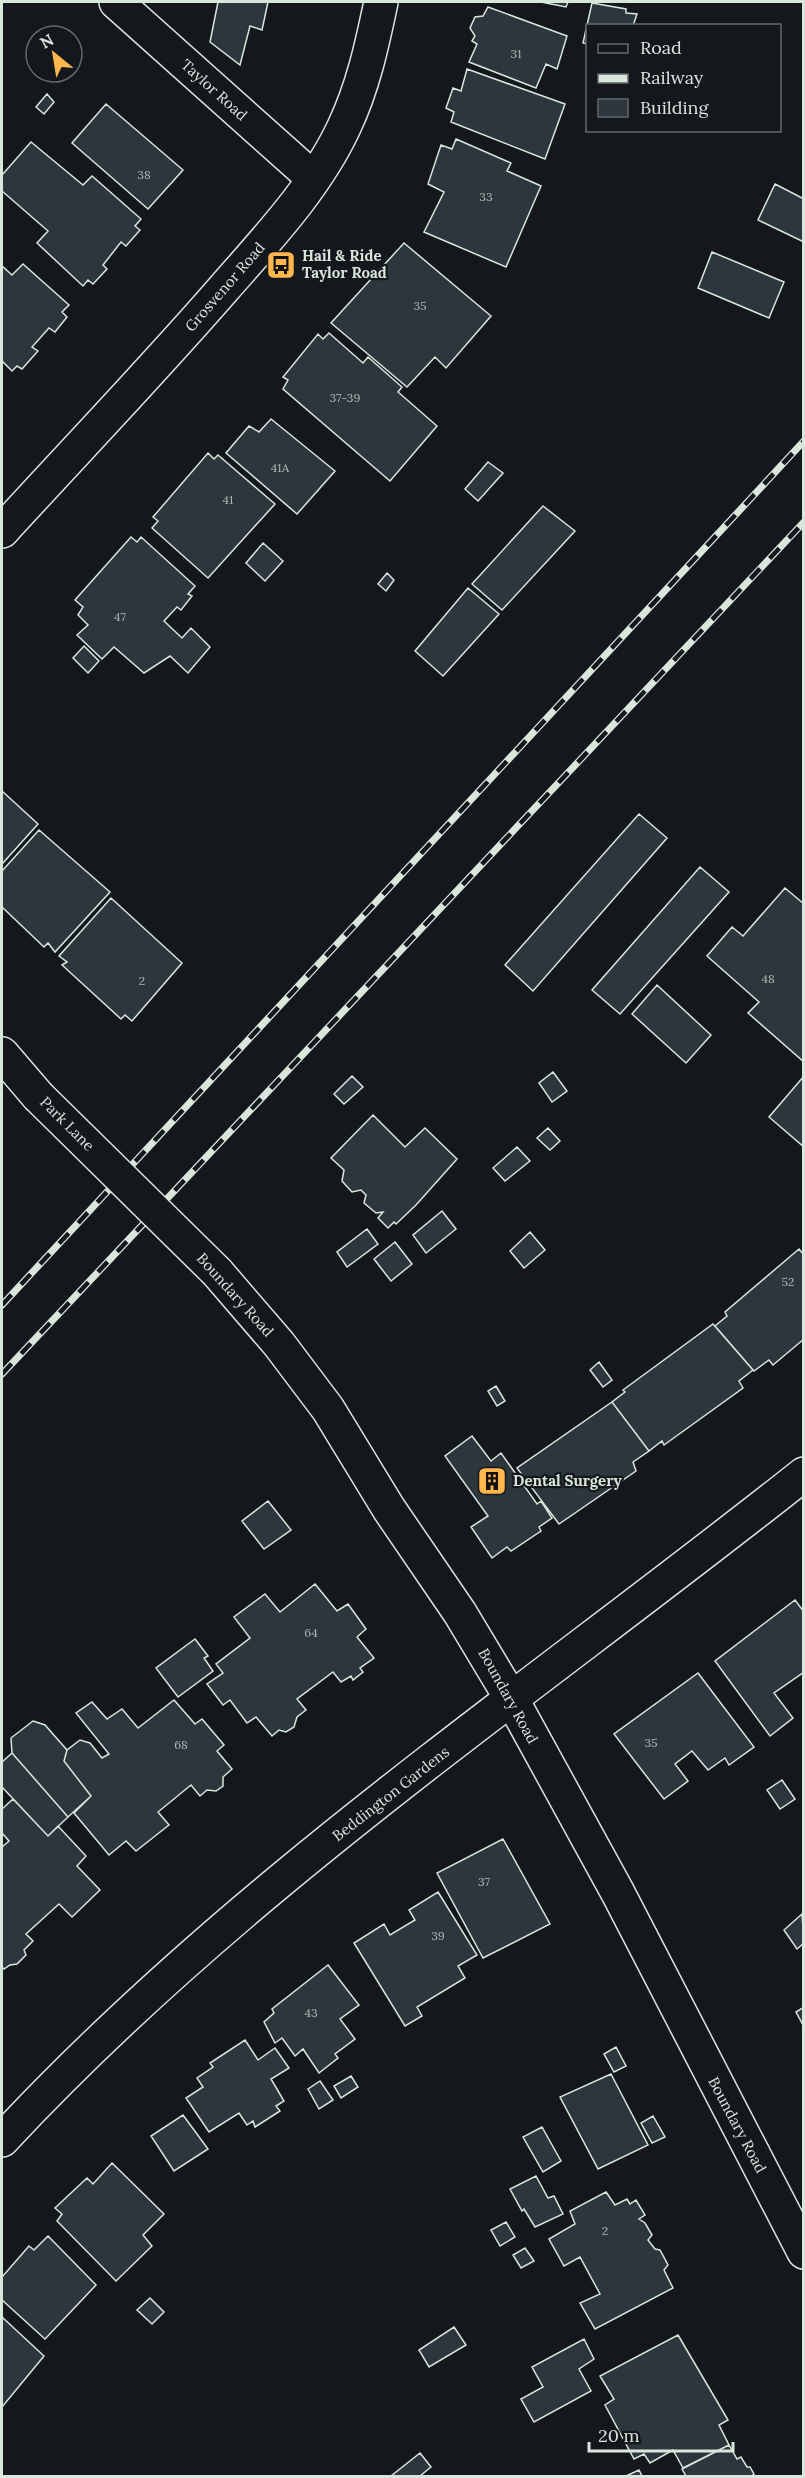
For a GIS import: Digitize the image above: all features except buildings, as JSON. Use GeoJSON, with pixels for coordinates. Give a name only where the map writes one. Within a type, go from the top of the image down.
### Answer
{"type":"FeatureCollection","features":[{"type":"Feature","properties":{"kind":"street","name":"Taylor Road"},"geometry":{"type":"LineString","coordinates":[[116,2],[313,178]]}},
{"type":"Feature","properties":{"kind":"street","name":"Grosvenor Road"},"geometry":{"type":"LineString","coordinates":[[2,531],[204,312],[282,221],[313,178],[343,129],[358,94],[373,42],[381,2]]}},
{"type":"Feature","properties":{"kind":"street","name":"Park Lane"},"geometry":{"type":"LineString","coordinates":[[2,1054],[38,1096],[135,1192]]}},
{"type":"Feature","properties":{"kind":"street","name":"Boundary Road"},"geometry":{"type":"LineString","coordinates":[[135,1192],[217,1272],[279,1344],[328,1409],[389,1509],[460,1613],[511,1698],[618,1893],[804,2252]]}},
{"type":"Feature","properties":{"kind":"street","name":"Beddington Gardens"},"geometry":{"type":"LineString","coordinates":[[2,2140],[115,2025],[183,1962],[273,1887],[511,1698],[664,1584],[804,1474]]}},
{"type":"Feature","properties":{"kind":"railway"},"geometry":{"type":"LineString","coordinates":[[2,1305],[804,441]]}},
{"type":"Feature","properties":{"kind":"railway"},"geometry":{"type":"LineString","coordinates":[[2,1374],[804,522]]}},
{"type":"Feature","properties":{"kind":"place","name":"Hail & Ride Taylor Road"},"geometry":{"type":"Point","coordinates":[281,265]}},
{"type":"Feature","properties":{"kind":"place","name":"Dental Surgery"},"geometry":{"type":"Point","coordinates":[492,1481]}}]}
